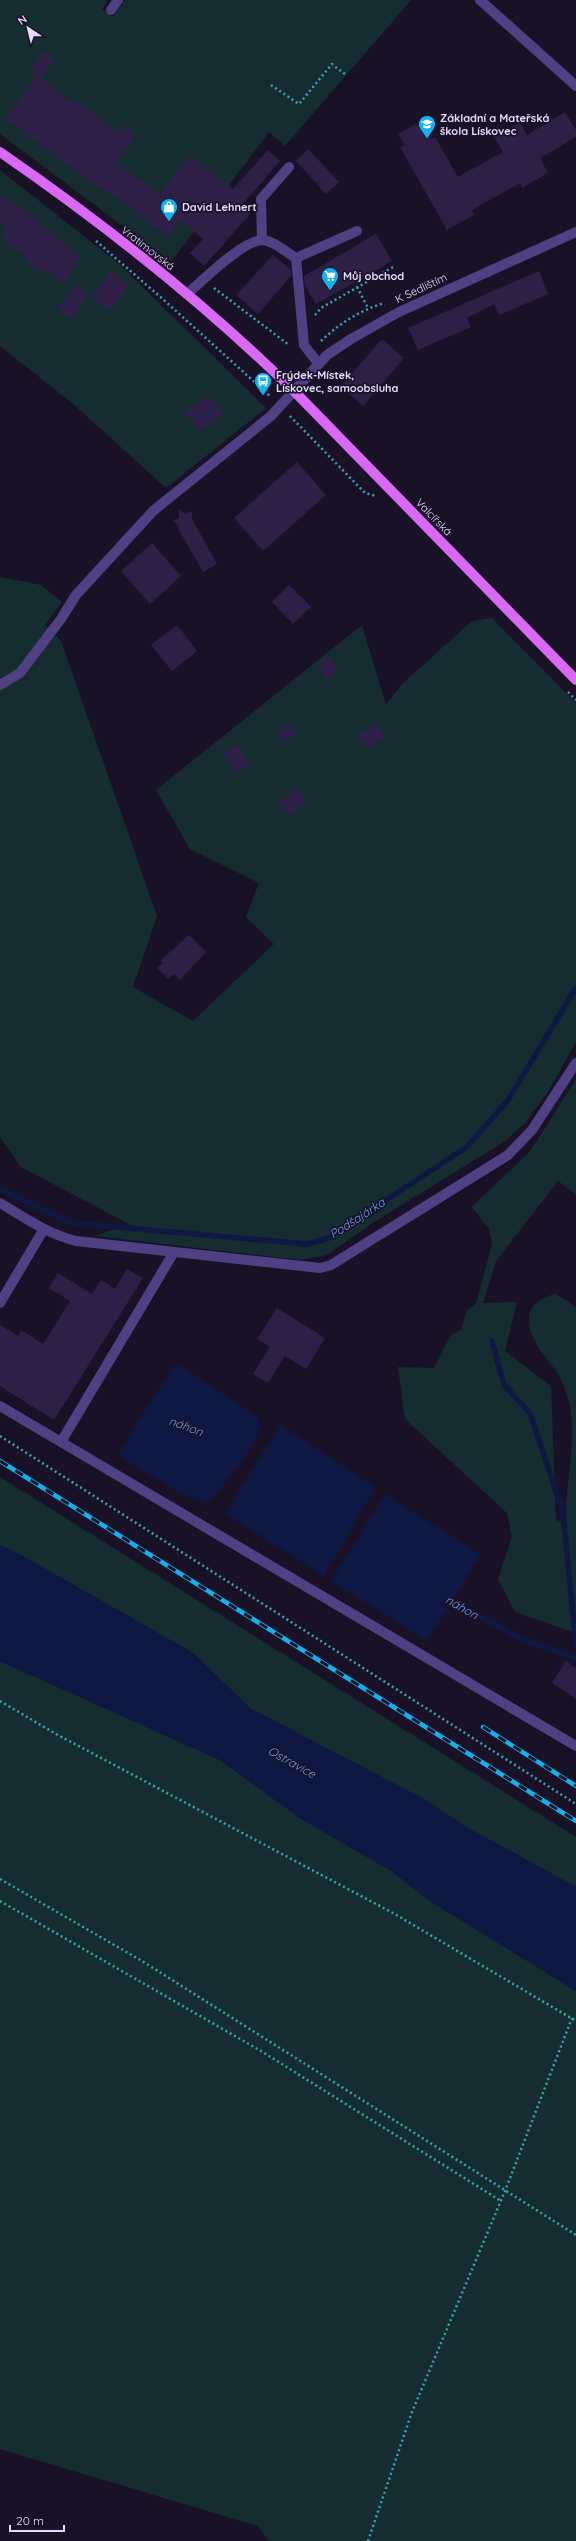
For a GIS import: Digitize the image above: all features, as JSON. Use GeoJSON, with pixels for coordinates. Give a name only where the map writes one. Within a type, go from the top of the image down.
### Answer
{"type":"FeatureCollection","features":[{"type":"Feature","properties":{"kind":"main road","name":"Vratimovská"},"geometry":{"type":"LineString","coordinates":[[0,152],[124,243],[187,294],[274,372]]}},
{"type":"Feature","properties":{"kind":"main road","name":"Valcířská"},"geometry":{"type":"LineString","coordinates":[[274,372],[576,680]]}},
{"type":"Feature","properties":{"kind":"street"},"geometry":{"type":"LineString","coordinates":[[111,10],[118,0]]}},
{"type":"Feature","properties":{"kind":"street"},"geometry":{"type":"LineString","coordinates":[[480,0],[576,86]]}},
{"type":"Feature","properties":{"kind":"street"},"geometry":{"type":"LineString","coordinates":[[262,240],[261,198],[288,167]]}},
{"type":"Feature","properties":{"kind":"street"},"geometry":{"type":"LineString","coordinates":[[296,258],[357,231]]}},
{"type":"Feature","properties":{"kind":"street","name":"K Sedlištím"},"geometry":{"type":"LineString","coordinates":[[0,685],[20,673],[62,619],[76,595],[153,511],[272,416],[318,363],[351,339],[399,312],[576,232]]}},
{"type":"Feature","properties":{"kind":"street"},"geometry":{"type":"LineString","coordinates":[[187,294],[237,252],[249,244],[262,240],[273,243],[296,258]]}},
{"type":"Feature","properties":{"kind":"street"},"geometry":{"type":"LineString","coordinates":[[296,258],[304,345],[318,363]]}},
{"type":"Feature","properties":{"kind":"street"},"geometry":{"type":"LineString","coordinates":[[0,1203],[59,1237],[76,1241],[320,1268],[331,1265],[508,1155],[529,1134],[576,1063]]}},
{"type":"Feature","properties":{"kind":"street"},"geometry":{"type":"LineString","coordinates":[[0,1303],[44,1229]]}},
{"type":"Feature","properties":{"kind":"street"},"geometry":{"type":"LineString","coordinates":[[61,1442],[174,1252]]}},
{"type":"Feature","properties":{"kind":"street"},"geometry":{"type":"LineString","coordinates":[[0,1406],[576,1746]]}},
{"type":"Feature","properties":{"kind":"path"},"geometry":{"type":"LineString","coordinates":[[271,85],[299,104],[332,64],[346,76]]}},
{"type":"Feature","properties":{"kind":"path"},"geometry":{"type":"LineString","coordinates":[[89,236],[160,296],[280,406],[320,445],[365,493],[382,498]]}},
{"type":"Feature","properties":{"kind":"path"},"geometry":{"type":"LineString","coordinates":[[314,319],[318,310],[393,267]]}},
{"type":"Feature","properties":{"kind":"path"},"geometry":{"type":"LineString","coordinates":[[204,280],[280,340],[293,347],[304,345]]}},
{"type":"Feature","properties":{"kind":"path"},"geometry":{"type":"LineString","coordinates":[[357,287],[368,308]]}},
{"type":"Feature","properties":{"kind":"path"},"geometry":{"type":"LineString","coordinates":[[317,336],[321,341],[338,324],[368,308],[387,302]]}},
{"type":"Feature","properties":{"kind":"path"},"geometry":{"type":"LineString","coordinates":[[565,689],[576,700]]}},
{"type":"Feature","properties":{"kind":"path"},"geometry":{"type":"LineString","coordinates":[[0,1436],[576,1804]]}},
{"type":"Feature","properties":{"kind":"path"},"geometry":{"type":"LineString","coordinates":[[0,1701],[56,1734],[393,1913],[576,2021]]}},
{"type":"Feature","properties":{"kind":"path"},"geometry":{"type":"LineString","coordinates":[[0,1879],[142,1961],[576,2235]]}},
{"type":"Feature","properties":{"kind":"path"},"geometry":{"type":"LineString","coordinates":[[0,1901],[261,2051],[501,2201]]}},
{"type":"Feature","properties":{"kind":"path"},"geometry":{"type":"LineString","coordinates":[[368,2541],[412,2412],[501,2201],[572,2018]]}},
{"type":"Feature","properties":{"kind":"green space"},"geometry":{"type":"Polygon","coordinates":[[[0,0],[108,0],[102,9],[113,17],[125,0],[411,0],[285,146],[269,132],[171,262],[0,134],[0,0]]]}},
{"type":"Feature","properties":{"kind":"green space"},"geometry":{"type":"Polygon","coordinates":[[[0,170],[118,263],[266,408],[166,488],[72,403],[0,346],[0,170]]]}},
{"type":"Feature","properties":{"kind":"green space"},"geometry":{"type":"Polygon","coordinates":[[[0,577],[41,585],[62,602],[45,625],[61,641],[157,916],[133,987],[193,1021],[274,944],[246,917],[259,883],[190,849],[156,790],[362,625],[386,705],[402,684],[472,621],[492,618],[576,703],[576,1042],[549,1090],[525,1123],[505,1141],[371,1224],[327,1255],[300,1260],[95,1236],[129,1224],[21,1167],[0,1137],[0,577]]]}},
{"type":"Feature","properties":{"kind":"green space"},"geometry":{"type":"Polygon","coordinates":[[[576,1079],[576,1194],[558,1181],[496,1261],[483,1303],[517,1302],[505,1351],[551,1386],[556,1520],[565,1523],[572,1436],[570,1406],[560,1377],[535,1342],[529,1318],[532,1309],[538,1302],[556,1294],[576,1307],[576,1633],[515,1612],[498,1579],[512,1537],[507,1513],[405,1419],[398,1367],[434,1368],[450,1336],[461,1329],[467,1311],[476,1303],[492,1243],[489,1229],[472,1207],[531,1150],[576,1079]]]}},
{"type":"Feature","properties":{"kind":"green space"},"geometry":{"type":"Polygon","coordinates":[[[0,1477],[576,1837],[576,1887],[468,1828],[422,1798],[251,1709],[193,1653],[19,1554],[0,1545],[0,1477]]]}},
{"type":"Feature","properties":{"kind":"green space"},"geometry":{"type":"Polygon","coordinates":[[[0,1661],[220,1760],[300,1818],[393,1872],[430,1901],[576,1991],[576,2541],[269,2541],[258,2526],[0,2449],[0,1661]]]}},
{"type":"Feature","properties":{"kind":"water"},"geometry":{"type":"Polygon","coordinates":[[[178,1365],[259,1417],[260,1429],[250,1450],[213,1499],[203,1503],[173,1489],[125,1460],[119,1453],[173,1366],[178,1365]]]}},
{"type":"Feature","properties":{"kind":"water"},"geometry":{"type":"Polygon","coordinates":[[[280,1425],[376,1487],[324,1576],[225,1513],[280,1425]]]}},
{"type":"Feature","properties":{"kind":"water"},"geometry":{"type":"Polygon","coordinates":[[[385,1494],[481,1555],[427,1641],[331,1581],[385,1494]]]}},
{"type":"Feature","properties":{"kind":"water","name":"Ostravice"},"geometry":{"type":"Polygon","coordinates":[[[0,1545],[19,1554],[193,1653],[251,1709],[422,1798],[468,1828],[576,1887],[576,1991],[430,1901],[393,1872],[300,1818],[220,1760],[0,1661],[0,1545]]]}},
{"type":"Feature","properties":{"kind":"building"},"geometry":{"type":"Polygon","coordinates":[[[43,51],[55,59],[42,78],[72,103],[75,100],[119,133],[124,124],[136,133],[116,163],[160,194],[189,156],[233,189],[268,150],[280,161],[241,206],[250,214],[204,266],[190,253],[203,239],[181,219],[168,236],[157,228],[156,229],[108,190],[107,193],[6,119],[36,76],[29,72],[43,51]]]}},
{"type":"Feature","properties":{"kind":"building"},"geometry":{"type":"Polygon","coordinates":[[[565,112],[576,130],[576,137],[540,158],[548,173],[522,188],[520,183],[472,210],[474,215],[447,230],[400,147],[405,145],[398,134],[418,123],[424,134],[427,132],[431,139],[435,137],[458,177],[503,152],[494,137],[520,122],[527,135],[565,112]]]}},
{"type":"Feature","properties":{"kind":"building"},"geometry":{"type":"Polygon","coordinates":[[[308,149],[339,182],[326,194],[296,161],[308,149]]]}},
{"type":"Feature","properties":{"kind":"building"},"geometry":{"type":"Polygon","coordinates":[[[0,194],[11,203],[13,201],[82,258],[63,283],[46,270],[43,273],[39,272],[26,261],[28,258],[1,237],[7,229],[0,223],[0,194]]]}},
{"type":"Feature","properties":{"kind":"building"},"geometry":{"type":"Polygon","coordinates":[[[376,234],[392,261],[316,304],[305,285],[304,276],[376,234]]]}},
{"type":"Feature","properties":{"kind":"building"},"geometry":{"type":"Polygon","coordinates":[[[273,255],[291,270],[291,276],[258,314],[236,295],[273,255]]]}},
{"type":"Feature","properties":{"kind":"building"},"geometry":{"type":"Polygon","coordinates":[[[111,271],[129,286],[110,311],[92,296],[111,271]]]}},
{"type":"Feature","properties":{"kind":"building"},"geometry":{"type":"Polygon","coordinates":[[[539,271],[548,294],[499,315],[494,304],[467,318],[471,327],[418,350],[408,328],[539,271]]]}},
{"type":"Feature","properties":{"kind":"building"},"geometry":{"type":"Polygon","coordinates":[[[76,284],[89,293],[72,319],[58,309],[76,284]]]}},
{"type":"Feature","properties":{"kind":"building"},"geometry":{"type":"Polygon","coordinates":[[[382,339],[404,358],[363,406],[341,386],[382,339]]]}},
{"type":"Feature","properties":{"kind":"building"},"geometry":{"type":"Polygon","coordinates":[[[208,395],[223,413],[200,431],[185,413],[208,395]]]}},
{"type":"Feature","properties":{"kind":"building"},"geometry":{"type":"Polygon","coordinates":[[[297,462],[326,495],[263,551],[234,518],[297,462]]]}},
{"type":"Feature","properties":{"kind":"building"},"geometry":{"type":"Polygon","coordinates":[[[179,509],[186,514],[192,511],[192,519],[217,564],[203,572],[179,530],[179,526],[173,521],[179,518],[179,509]]]}},
{"type":"Feature","properties":{"kind":"building"},"geometry":{"type":"Polygon","coordinates":[[[152,543],[181,576],[150,604],[121,571],[152,543]]]}},
{"type":"Feature","properties":{"kind":"building"},"geometry":{"type":"Polygon","coordinates":[[[289,585],[311,607],[293,624],[272,602],[289,585]]]}},
{"type":"Feature","properties":{"kind":"building"},"geometry":{"type":"Polygon","coordinates":[[[177,625],[197,651],[172,671],[151,645],[177,625]]]}},
{"type":"Feature","properties":{"kind":"building"},"geometry":{"type":"Polygon","coordinates":[[[329,657],[339,670],[327,680],[317,667],[329,657]]]}},
{"type":"Feature","properties":{"kind":"building"},"geometry":{"type":"Polygon","coordinates":[[[288,722],[297,733],[286,742],[277,731],[288,722]]]}},
{"type":"Feature","properties":{"kind":"building"},"geometry":{"type":"Polygon","coordinates":[[[375,723],[385,736],[369,749],[358,736],[375,723]]]}},
{"type":"Feature","properties":{"kind":"building"},"geometry":{"type":"Polygon","coordinates":[[[236,745],[250,763],[238,773],[223,755],[236,745]]]}},
{"type":"Feature","properties":{"kind":"building"},"geometry":{"type":"Polygon","coordinates":[[[296,788],[307,801],[289,816],[278,803],[296,788]]]}},
{"type":"Feature","properties":{"kind":"building"},"geometry":{"type":"Polygon","coordinates":[[[189,935],[206,952],[180,980],[174,974],[168,979],[157,968],[163,963],[161,960],[189,935]]]}},
{"type":"Feature","properties":{"kind":"building"},"geometry":{"type":"Polygon","coordinates":[[[127,1269],[143,1278],[54,1420],[0,1386],[0,1325],[18,1336],[21,1330],[43,1344],[70,1301],[49,1288],[58,1273],[92,1294],[101,1280],[115,1289],[127,1269]]]}},
{"type":"Feature","properties":{"kind":"building"},"geometry":{"type":"Polygon","coordinates":[[[277,1308],[325,1338],[306,1369],[285,1356],[268,1383],[253,1374],[270,1347],[257,1339],[277,1308]]]}},
{"type":"Feature","properties":{"kind":"building"},"geometry":{"type":"Polygon","coordinates":[[[566,1661],[576,1668],[576,1699],[552,1683],[566,1661]]]}},
{"type":"Feature","properties":{"kind":"waterway","name":"Podšajárka"},"geometry":{"type":"LineString","coordinates":[[0,1189],[71,1223],[307,1244],[329,1238],[468,1146],[508,1100],[576,988]]}},
{"type":"Feature","properties":{"kind":"waterway"},"geometry":{"type":"LineString","coordinates":[[492,1341],[504,1385],[530,1413],[563,1512],[576,1645]]}},
{"type":"Feature","properties":{"kind":"waterway","name":"náhon"},"geometry":{"type":"LineString","coordinates":[[446,1598],[526,1641],[576,1658]]}},
{"type":"Feature","properties":{"kind":"railway"},"geometry":{"type":"LineString","coordinates":[[0,1461],[576,1821]]}},
{"type":"Feature","properties":{"kind":"railway"},"geometry":{"type":"LineString","coordinates":[[483,1727],[576,1786]]}},
{"type":"Feature","properties":{"kind":"place","name":"Základní a Mateřská škola Lískovec"},"geometry":{"type":"Point","coordinates":[427,139]}},
{"type":"Feature","properties":{"kind":"place","name":"David Lehnert"},"geometry":{"type":"Point","coordinates":[169,222]}},
{"type":"Feature","properties":{"kind":"place","name":"Můj obchod"},"geometry":{"type":"Point","coordinates":[330,291]}},
{"type":"Feature","properties":{"kind":"place","name":"Frýdek-Místek, Lískovec, samoobsluha"},"geometry":{"type":"Point","coordinates":[263,396]}}]}
